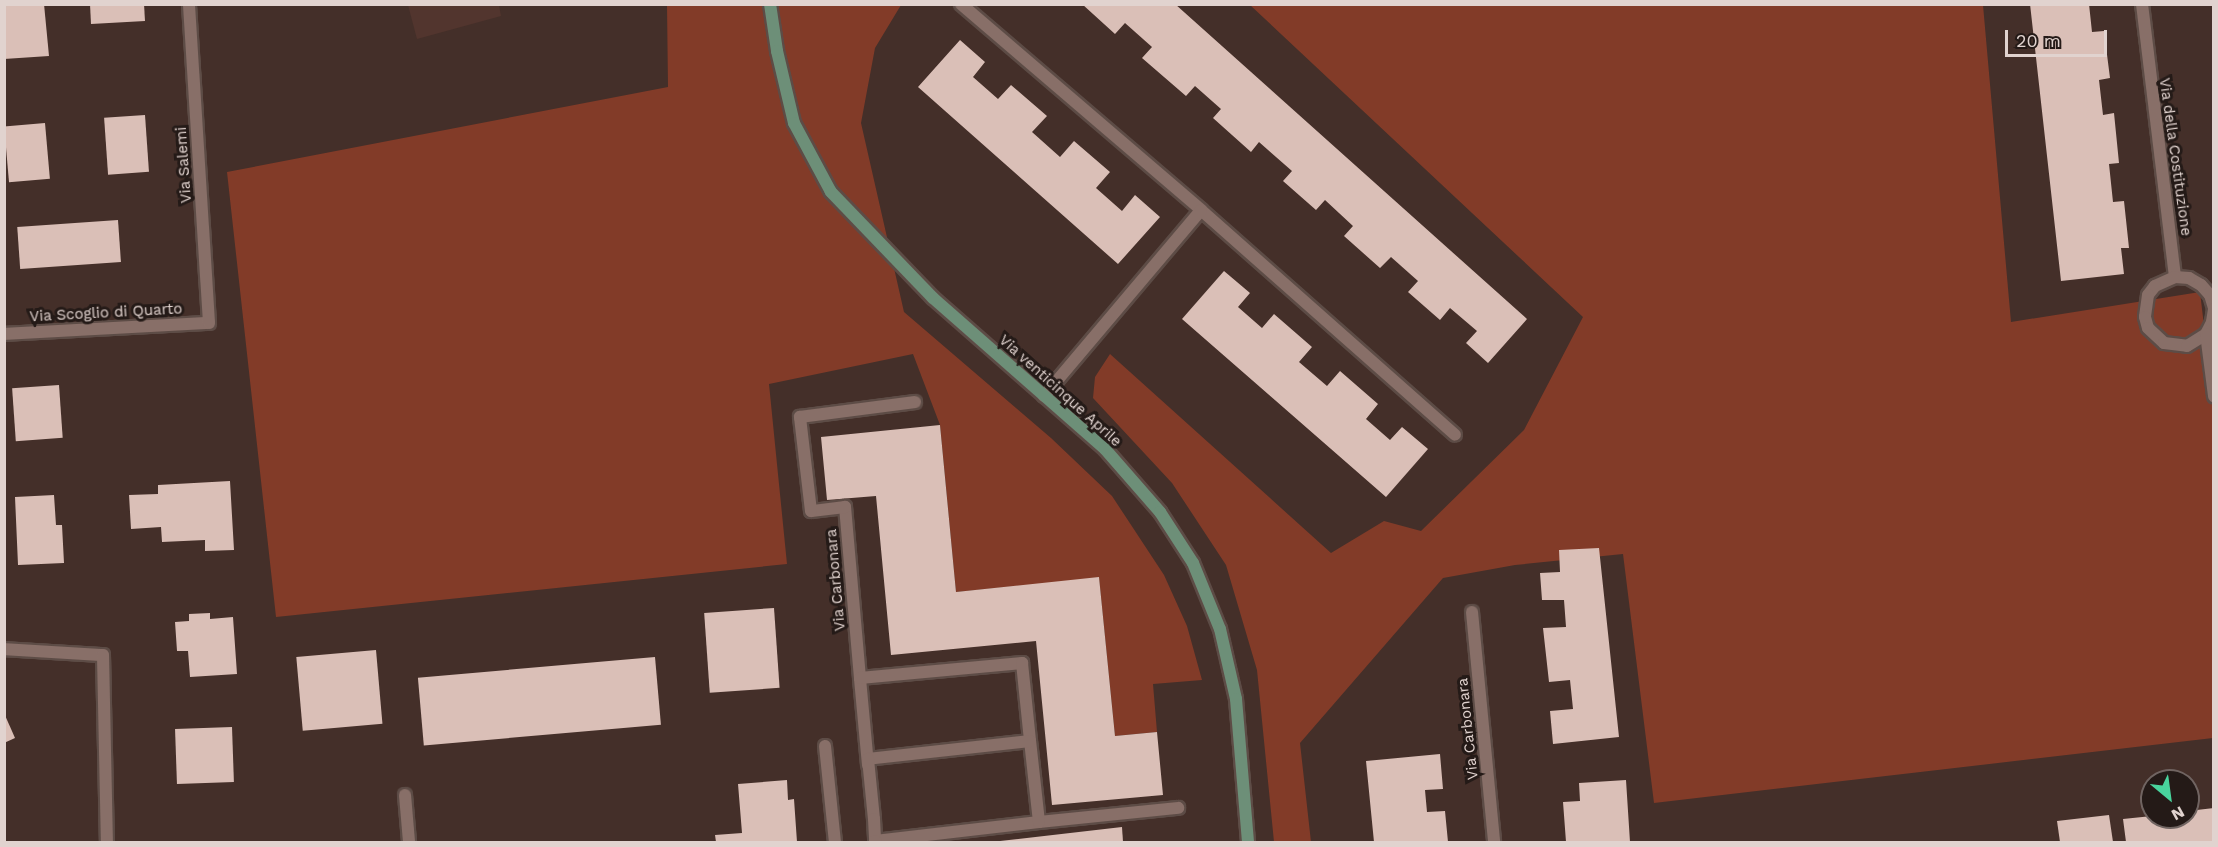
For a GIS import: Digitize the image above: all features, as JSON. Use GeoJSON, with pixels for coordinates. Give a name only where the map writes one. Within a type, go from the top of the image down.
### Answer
{"type":"FeatureCollection","features":[{"type":"Feature","properties":{"kind":"street","name":"Via Salemi"},"geometry":{"type":"LineString","coordinates":[[189,4],[209,323]]}},
{"type":"Feature","properties":{"kind":"street","name":"Via venticinque Aprile"},"geometry":{"type":"LineString","coordinates":[[770,4],[777,51],[794,123],[831,192],[933,298],[1105,449],[1160,512],[1193,563],[1220,629],[1236,699],[1248,843]]}},
{"type":"Feature","properties":{"kind":"street"},"geometry":{"type":"LineString","coordinates":[[961,4],[1202,210],[1455,435]]}},
{"type":"Feature","properties":{"kind":"street","name":"Via della Costituzione"},"geometry":{"type":"LineString","coordinates":[[2142,4],[2175,277]]}},
{"type":"Feature","properties":{"kind":"street"},"geometry":{"type":"LineString","coordinates":[[1044,396],[1202,210]]}},
{"type":"Feature","properties":{"kind":"street"},"geometry":{"type":"LineString","coordinates":[[2175,277],[2189,279],[2201,285],[2210,295],[2214,308],[2212,322],[2206,334],[2187,346],[2176,346],[2164,343],[2148,328],[2145,306],[2148,295],[2155,286],[2175,277]]}},
{"type":"Feature","properties":{"kind":"street","name":"Via Scoglio di Quarto"},"geometry":{"type":"LineString","coordinates":[[4,334],[209,323]]}},
{"type":"Feature","properties":{"kind":"street"},"geometry":{"type":"LineString","coordinates":[[2206,334],[2214,396]]}},
{"type":"Feature","properties":{"kind":"street","name":"Via Carbonara"},"geometry":{"type":"LineString","coordinates":[[915,402],[800,417],[811,512],[845,507],[875,842],[1179,808]]}},
{"type":"Feature","properties":{"kind":"street","name":"Via Carbonara"},"geometry":{"type":"LineString","coordinates":[[1472,612],[1494,843]]}},
{"type":"Feature","properties":{"kind":"street"},"geometry":{"type":"LineString","coordinates":[[4,649],[103,655],[107,843]]}},
{"type":"Feature","properties":{"kind":"street"},"geometry":{"type":"LineString","coordinates":[[860,678],[1023,663],[1039,822]]}},
{"type":"Feature","properties":{"kind":"street"},"geometry":{"type":"LineString","coordinates":[[868,765],[868,759],[1030,741]]}},
{"type":"Feature","properties":{"kind":"street"},"geometry":{"type":"LineString","coordinates":[[825,746],[835,843]]}},
{"type":"Feature","properties":{"kind":"street"},"geometry":{"type":"LineString","coordinates":[[405,795],[410,843]]}},
{"type":"Feature","properties":{"kind":"shaded area"},"geometry":{"type":"Polygon","coordinates":[[[408,5],[499,5],[501,16],[417,39],[408,5]]]}},
{"type":"Feature","properties":{"kind":"shaded area"},"geometry":{"type":"Polygon","coordinates":[[[667,5],[901,5],[875,48],[861,123],[904,312],[1051,438],[1112,496],[1164,575],[1187,626],[1202,680],[1153,684],[1157,732],[1115,736],[1099,578],[956,592],[940,425],[913,354],[769,384],[787,564],[276,617],[227,172],[668,87],[667,5]]]}},
{"type":"Feature","properties":{"kind":"shaded area"},"geometry":{"type":"Polygon","coordinates":[[[1250,5],[1983,5],[2011,322],[2200,292],[2214,410],[2213,738],[1654,803],[1623,554],[1515,565],[1443,578],[1300,743],[1311,842],[1274,842],[1257,670],[1226,565],[1172,483],[1093,398],[1095,377],[1110,354],[1331,553],[1384,521],[1421,531],[1524,430],[1583,317],[1250,5]]]}},
{"type":"Feature","properties":{"kind":"building"},"geometry":{"type":"Polygon","coordinates":[[[4,4],[44,4],[49,56],[4,59],[4,4]]]}},
{"type":"Feature","properties":{"kind":"building"},"geometry":{"type":"Polygon","coordinates":[[[90,4],[144,4],[145,21],[91,24],[90,4]]]}},
{"type":"Feature","properties":{"kind":"building"},"geometry":{"type":"Polygon","coordinates":[[[1082,4],[1175,4],[1527,319],[1488,363],[1466,343],[1477,331],[1450,308],[1440,320],[1408,292],[1418,281],[1391,257],[1380,268],[1344,236],[1353,226],[1325,200],[1316,210],[1283,181],[1292,171],[1259,142],[1251,152],[1213,118],[1221,109],[1195,86],[1186,96],[1142,58],[1152,47],[1125,23],[1115,34],[1082,4]]]}},
{"type":"Feature","properties":{"kind":"building"},"geometry":{"type":"Polygon","coordinates":[[[2030,4],[2089,4],[2092,32],[2104,31],[2110,78],[2099,80],[2103,115],[2114,113],[2119,163],[2109,164],[2113,202],[2124,201],[2129,248],[2121,248],[2124,274],[2061,281],[2030,4]]]}},
{"type":"Feature","properties":{"kind":"building"},"geometry":{"type":"Polygon","coordinates":[[[960,40],[985,62],[973,77],[998,99],[1011,85],[1047,116],[1032,132],[1060,157],[1074,141],[1110,172],[1096,188],[1122,211],[1135,195],[1160,217],[1118,264],[918,87],[960,40]]]}},
{"type":"Feature","properties":{"kind":"building"},"geometry":{"type":"Polygon","coordinates":[[[145,115],[149,172],[108,175],[104,118],[145,115]]]}},
{"type":"Feature","properties":{"kind":"building"},"geometry":{"type":"Polygon","coordinates":[[[45,123],[50,179],[9,182],[4,127],[45,123]]]}},
{"type":"Feature","properties":{"kind":"building"},"geometry":{"type":"Polygon","coordinates":[[[118,220],[121,262],[20,269],[17,227],[118,220]]]}},
{"type":"Feature","properties":{"kind":"building"},"geometry":{"type":"Polygon","coordinates":[[[1224,271],[1250,293],[1238,307],[1262,328],[1274,314],[1312,347],[1299,362],[1327,386],[1340,371],[1378,404],[1366,419],[1390,440],[1402,427],[1428,449],[1386,497],[1182,319],[1224,271]]]}},
{"type":"Feature","properties":{"kind":"building"},"geometry":{"type":"Polygon","coordinates":[[[59,385],[63,438],[16,441],[12,388],[59,385]]]}},
{"type":"Feature","properties":{"kind":"building"},"geometry":{"type":"Polygon","coordinates":[[[940,425],[956,592],[1099,577],[1115,736],[1157,732],[1163,795],[1052,805],[1036,641],[891,655],[876,496],[827,500],[821,437],[940,425]]]}},
{"type":"Feature","properties":{"kind":"building"},"geometry":{"type":"Polygon","coordinates":[[[230,481],[234,550],[205,551],[205,540],[162,542],[161,527],[131,529],[129,495],[158,494],[158,485],[230,481]]]}},
{"type":"Feature","properties":{"kind":"building"},"geometry":{"type":"Polygon","coordinates":[[[54,495],[56,525],[62,525],[64,563],[18,565],[15,497],[54,495]]]}},
{"type":"Feature","properties":{"kind":"building"},"geometry":{"type":"Polygon","coordinates":[[[1599,548],[1619,737],[1553,744],[1550,711],[1573,709],[1570,680],[1549,682],[1543,628],[1566,627],[1564,600],[1542,600],[1540,573],[1560,572],[1559,550],[1599,548]]]}},
{"type":"Feature","properties":{"kind":"building"},"geometry":{"type":"Polygon","coordinates":[[[774,608],[780,688],[710,693],[704,613],[774,608]]]}},
{"type":"Feature","properties":{"kind":"building"},"geometry":{"type":"Polygon","coordinates":[[[210,613],[210,619],[233,617],[237,674],[190,677],[188,651],[177,651],[175,622],[189,621],[189,614],[210,613]]]}},
{"type":"Feature","properties":{"kind":"building"},"geometry":{"type":"Polygon","coordinates":[[[376,650],[382,724],[303,731],[296,657],[376,650]]]}},
{"type":"Feature","properties":{"kind":"building"},"geometry":{"type":"Polygon","coordinates":[[[655,657],[661,725],[424,745],[418,678],[655,657]]]}},
{"type":"Feature","properties":{"kind":"building"},"geometry":{"type":"Polygon","coordinates":[[[4,713],[15,738],[4,743],[4,713]]]}},
{"type":"Feature","properties":{"kind":"building"},"geometry":{"type":"Polygon","coordinates":[[[232,727],[234,782],[177,784],[175,729],[232,727]]]}},
{"type":"Feature","properties":{"kind":"building"},"geometry":{"type":"Polygon","coordinates":[[[1440,754],[1443,789],[1425,790],[1427,812],[1445,811],[1448,842],[1374,842],[1366,761],[1440,754]]]}},
{"type":"Feature","properties":{"kind":"building"},"geometry":{"type":"Polygon","coordinates":[[[787,780],[788,800],[794,799],[797,842],[716,842],[715,835],[742,833],[738,784],[787,780]]]}},
{"type":"Feature","properties":{"kind":"building"},"geometry":{"type":"Polygon","coordinates":[[[1626,780],[1630,842],[1566,842],[1563,802],[1580,801],[1579,783],[1626,780]]]}},
{"type":"Feature","properties":{"kind":"building"},"geometry":{"type":"Polygon","coordinates":[[[2214,808],[2214,842],[2126,842],[2123,819],[2140,817],[2140,829],[2200,829],[2200,810],[2214,808]]]}},
{"type":"Feature","properties":{"kind":"building"},"geometry":{"type":"Polygon","coordinates":[[[2109,815],[2113,842],[2060,842],[2057,821],[2109,815]]]}},
{"type":"Feature","properties":{"kind":"building"},"geometry":{"type":"Polygon","coordinates":[[[1122,827],[1123,842],[1000,841],[1122,827]]]}}]}
